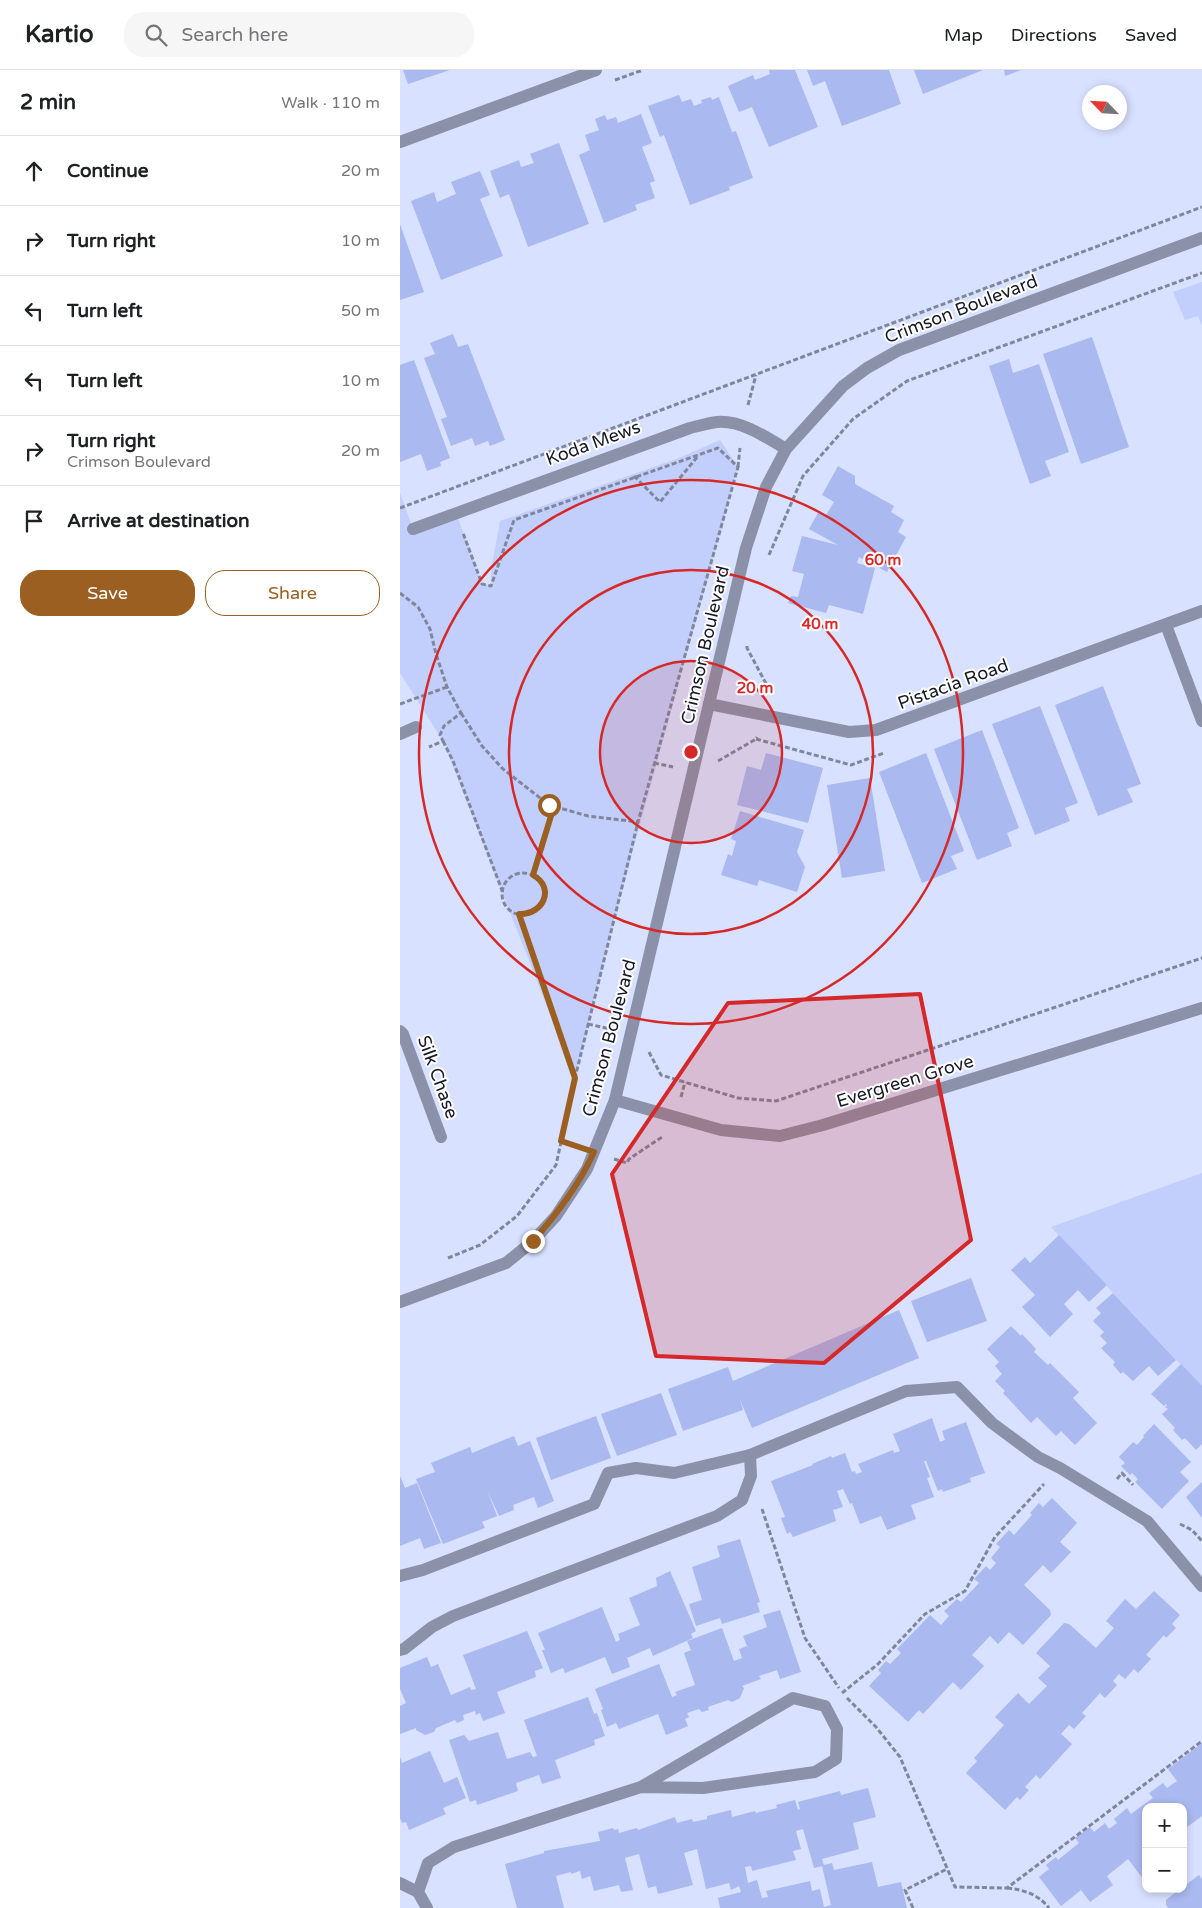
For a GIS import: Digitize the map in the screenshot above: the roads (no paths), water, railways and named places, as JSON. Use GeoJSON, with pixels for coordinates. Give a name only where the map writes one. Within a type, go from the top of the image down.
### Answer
{"type":"FeatureCollection","features":[{"type":"Feature","properties":{"kind":"street"},"geometry":{"type":"LineString","coordinates":[[400,142],[596,70]]}},
{"type":"Feature","properties":{"kind":"street","name":"Crimson Boulevard"},"geometry":{"type":"LineString","coordinates":[[400,1302],[506,1263],[533,1241],[556,1216],[587,1169],[615,1100],[746,548],[766,487],[786,449],[843,386],[867,368],[899,350],[1202,238]]}},
{"type":"Feature","properties":{"kind":"street","name":"Koda Mews"},"geometry":{"type":"LineString","coordinates":[[412,529],[612,455],[690,428],[718,422],[742,426],[759,433],[786,449]]}},
{"type":"Feature","properties":{"kind":"street","name":"Pistacia Road"},"geometry":{"type":"LineString","coordinates":[[709,704],[849,732],[876,730],[1202,611]]}},
{"type":"Feature","properties":{"kind":"street"},"geometry":{"type":"LineString","coordinates":[[1166,625],[1202,721]]}},
{"type":"Feature","properties":{"kind":"street"},"geometry":{"type":"LineString","coordinates":[[400,734],[416,727]]}},
{"type":"Feature","properties":{"kind":"street","name":"Evergreen Grove"},"geometry":{"type":"LineString","coordinates":[[615,1100],[721,1130],[780,1136],[833,1122],[1202,1008]]}},
{"type":"Feature","properties":{"kind":"street","name":"Silk Chase"},"geometry":{"type":"LineString","coordinates":[[400,1031],[403,1034],[441,1137]]}},
{"type":"Feature","properties":{"kind":"street"},"geometry":{"type":"LineString","coordinates":[[400,1576],[424,1570],[594,1504],[608,1473],[636,1468],[674,1473],[750,1455],[906,1391],[957,1386],[992,1423],[1038,1457],[1060,1468],[1147,1521],[1202,1586]]}},
{"type":"Feature","properties":{"kind":"street"},"geometry":{"type":"LineString","coordinates":[[400,1650],[404,1649],[432,1627],[453,1616],[717,1516],[742,1500],[751,1476],[750,1455]]}},
{"type":"Feature","properties":{"kind":"street"},"geometry":{"type":"LineString","coordinates":[[418,1892],[428,1863],[454,1847],[641,1787],[793,1698],[825,1706],[837,1729],[836,1759],[815,1772],[703,1788],[641,1787]]}},
{"type":"Feature","properties":{"kind":"street"},"geometry":{"type":"LineString","coordinates":[[400,1883],[418,1892],[426,1908]]}}]}
